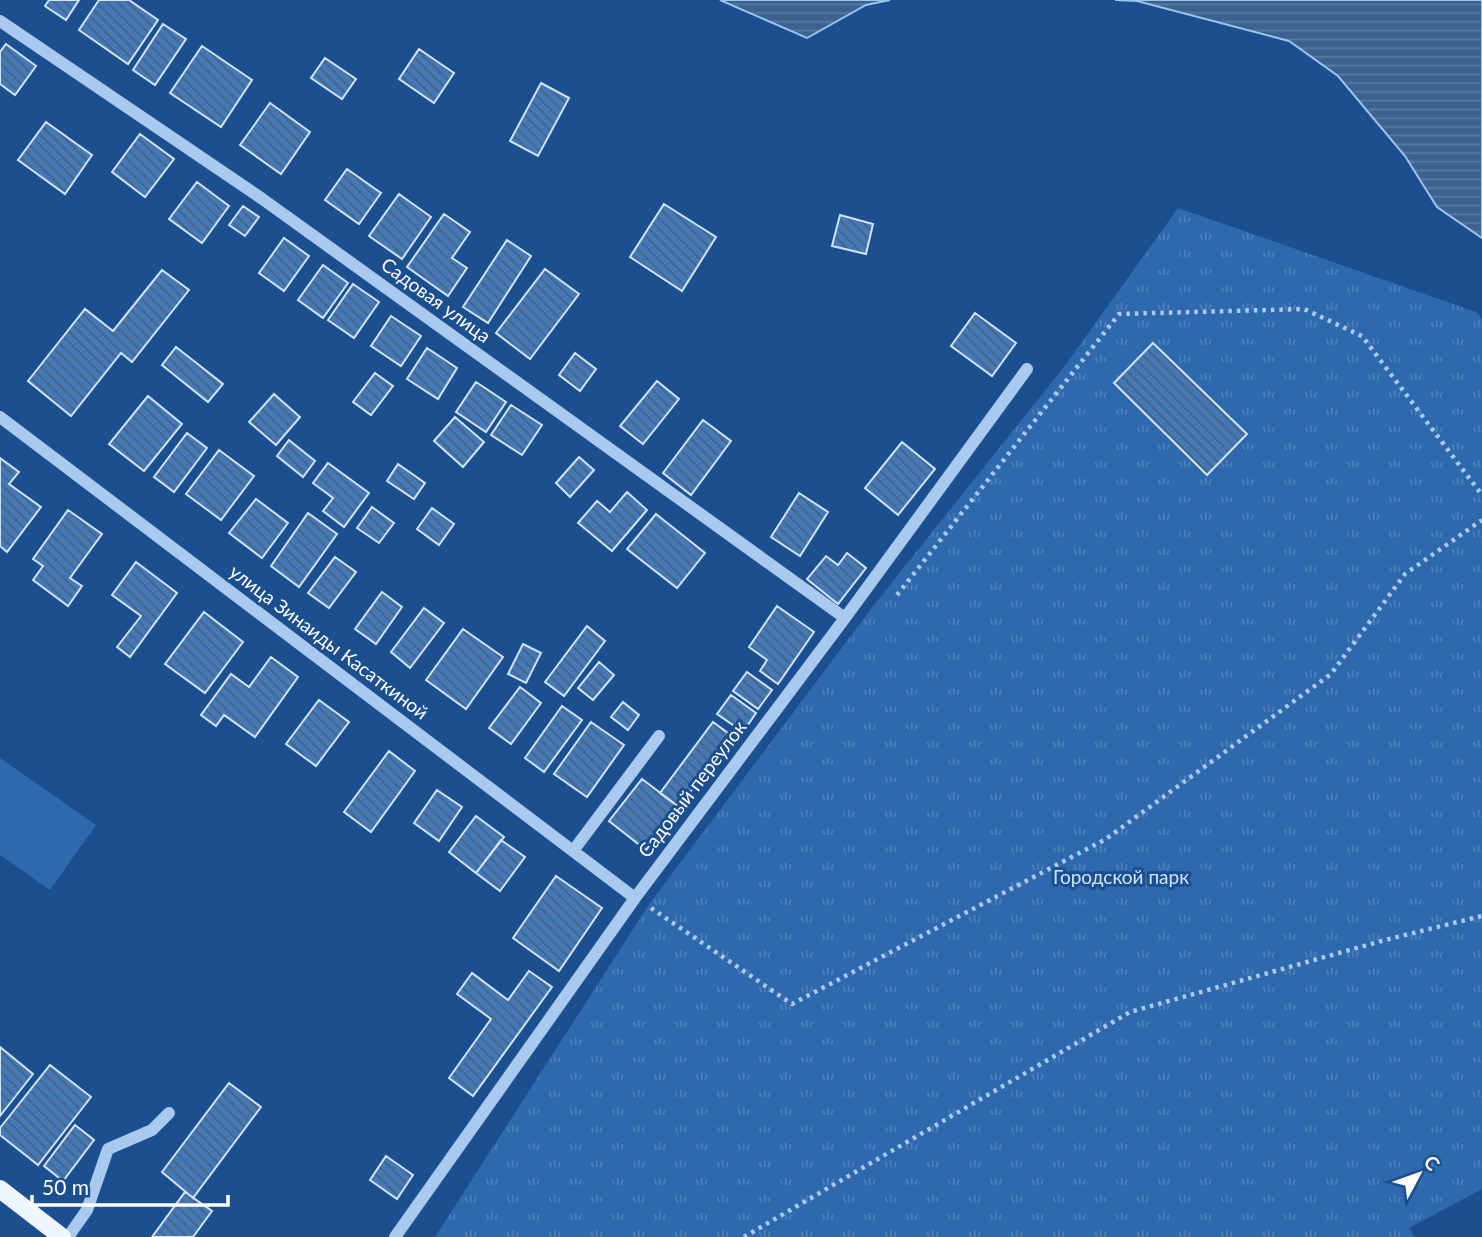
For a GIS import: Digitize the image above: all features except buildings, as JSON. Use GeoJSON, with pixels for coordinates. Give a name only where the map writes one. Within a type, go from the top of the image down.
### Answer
{"type":"FeatureCollection","features":[{"type":"Feature","properties":{"kind":"main road"},"geometry":{"type":"LineString","coordinates":[[0,1189],[62,1237]]}},
{"type":"Feature","properties":{"kind":"street","name":"Садовая улица"},"geometry":{"type":"LineString","coordinates":[[0,21],[261,198],[845,618]]}},
{"type":"Feature","properties":{"kind":"street","name":"Садовый переулок"},"geometry":{"type":"LineString","coordinates":[[395,1237],[635,898],[1027,369]]}},
{"type":"Feature","properties":{"kind":"street","name":"улица Зинаиды Касаткиной"},"geometry":{"type":"LineString","coordinates":[[0,417],[635,898]]}},
{"type":"Feature","properties":{"kind":"street"},"geometry":{"type":"LineString","coordinates":[[573,851],[659,736]]}},
{"type":"Feature","properties":{"kind":"street"},"geometry":{"type":"LineString","coordinates":[[68,1237],[87,1210],[107,1149],[152,1130],[169,1113]]}},
{"type":"Feature","properties":{"kind":"path"},"geometry":{"type":"LineString","coordinates":[[897,595],[1119,314],[1304,309],[1362,336],[1482,495]]}},
{"type":"Feature","properties":{"kind":"path"},"geometry":{"type":"LineString","coordinates":[[635,898],[792,1004],[1106,839],[1331,674],[1405,574],[1482,520]]}},
{"type":"Feature","properties":{"kind":"path"},"geometry":{"type":"LineString","coordinates":[[744,1237],[1130,1012],[1385,940],[1482,916]]}},
{"type":"Feature","properties":{"kind":"green space","name":"Городской парк"},"geometry":{"type":"Polygon","coordinates":[[[1178,208],[1476,312],[1482,319],[1482,1189],[1409,1228],[1415,1237],[435,1237],[650,903],[874,605],[1064,367],[1178,208]]]}},
{"type":"Feature","properties":{"kind":"green space"},"geometry":{"type":"Polygon","coordinates":[[[0,758],[96,825],[50,890],[0,855],[0,758]]]}},
{"type":"Feature","properties":{"kind":"shaded area"},"geometry":{"type":"Polygon","coordinates":[[[720,0],[890,0],[866,5],[807,38],[720,0]]]}},
{"type":"Feature","properties":{"kind":"shaded area"},"geometry":{"type":"Polygon","coordinates":[[[1115,0],[1482,0],[1482,238],[1437,207],[1405,156],[1338,76],[1289,41],[1137,1],[1115,0]]]}}]}
